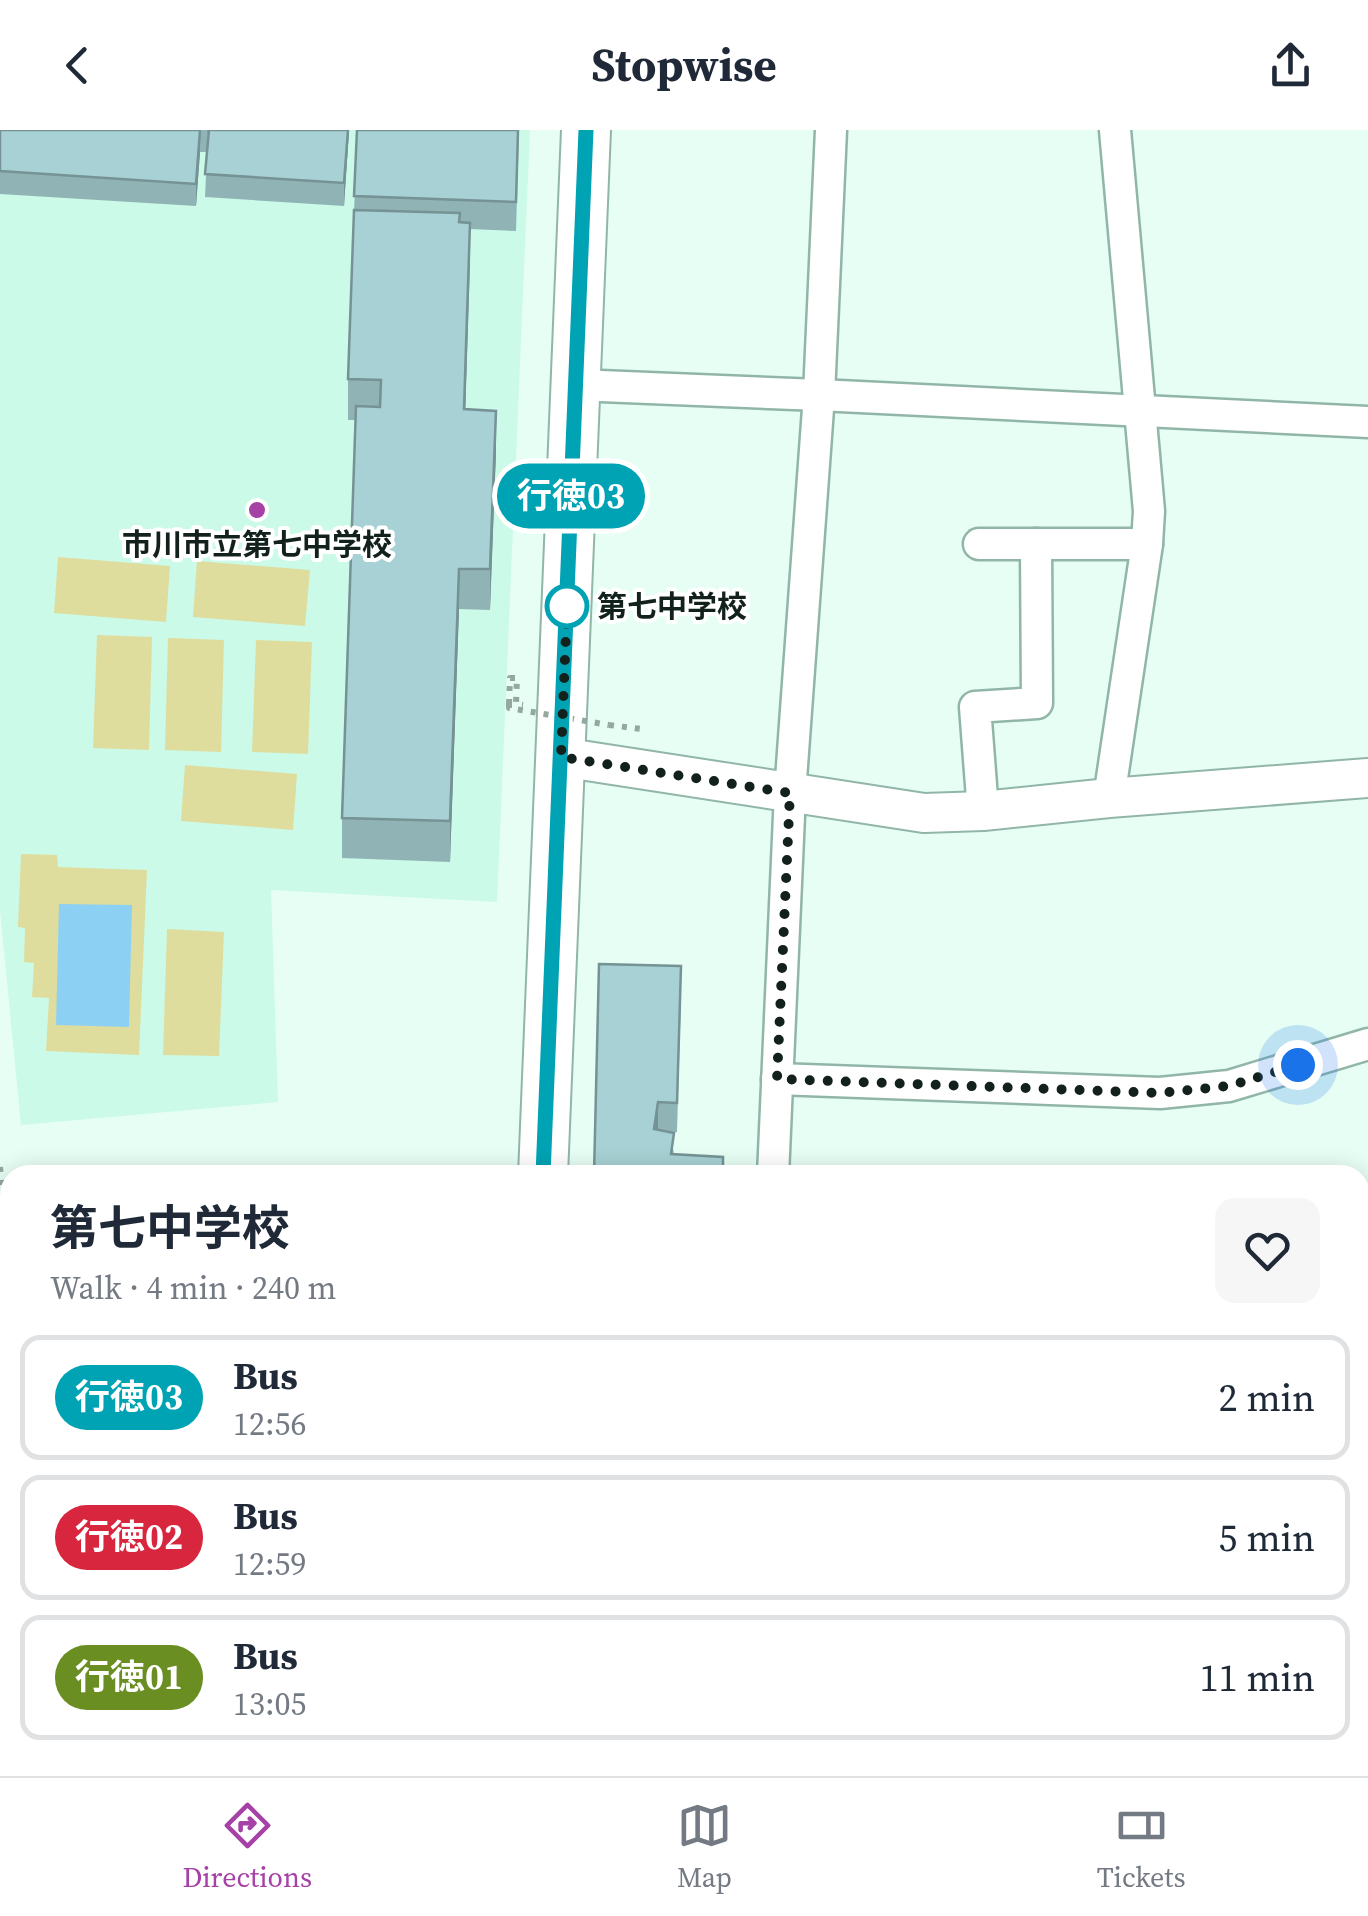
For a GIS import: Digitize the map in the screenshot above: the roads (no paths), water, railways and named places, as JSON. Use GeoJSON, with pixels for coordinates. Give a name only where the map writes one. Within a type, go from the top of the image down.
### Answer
{"type":"FeatureCollection","features":[{"type":"Feature","properties":{"kind":"main road"},"geometry":{"type":"LineString","coordinates":[[543,1165],[586,130]]}},
{"type":"Feature","properties":{"kind":"street"},"geometry":{"type":"LineString","coordinates":[[773,1165],[790,793],[819,394],[831,130]]}},
{"type":"Feature","properties":{"kind":"street"},"geometry":{"type":"LineString","coordinates":[[1109,798],[1149,511],[1114,130]]}},
{"type":"Feature","properties":{"kind":"street"},"geometry":{"type":"LineString","coordinates":[[576,386],[819,394],[1368,422]]}},
{"type":"Feature","properties":{"kind":"street"},"geometry":{"type":"LineString","coordinates":[[979,544],[1147,544]]}},
{"type":"Feature","properties":{"kind":"street"},"geometry":{"type":"LineString","coordinates":[[983,811],[976,707],[1036,703],[1036,544]]}},
{"type":"Feature","properties":{"kind":"street"},"geometry":{"type":"LineString","coordinates":[[561,757],[924,813],[1368,778]]}},
{"type":"Feature","properties":{"kind":"street"},"geometry":{"type":"LineString","coordinates":[[777,1079],[1160,1093],[1229,1086],[1368,1044]]}},
{"type":"Feature","properties":{"kind":"water"},"geometry":{"type":"Polygon","coordinates":[[[59,904],[132,905],[129,1027],[56,1025],[59,904]]]}},
{"type":"Feature","properties":{"kind":"place","name":"市川市立第七中学校"},"geometry":{"type":"Point","coordinates":[257,510]}},
{"type":"Feature","properties":{"kind":"place","name":"第七中学校"},"geometry":{"type":"Point","coordinates":[567,606]}}]}
